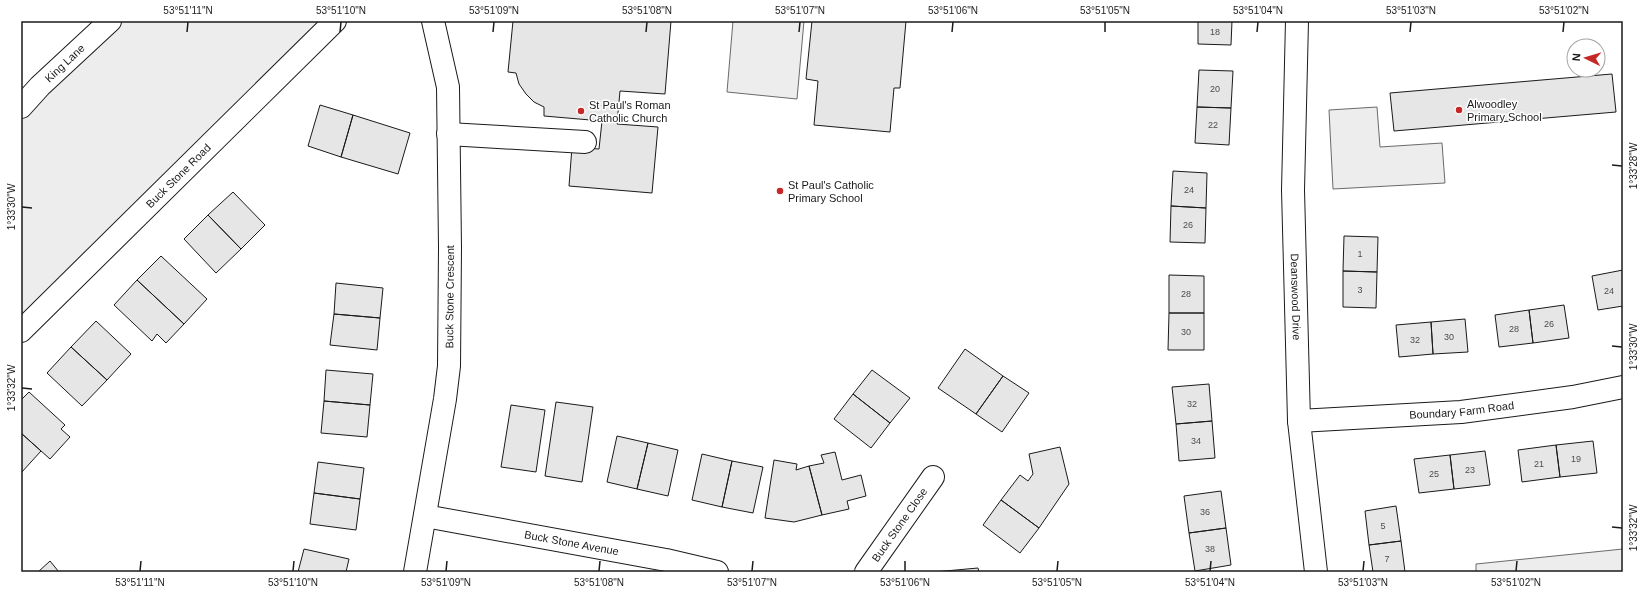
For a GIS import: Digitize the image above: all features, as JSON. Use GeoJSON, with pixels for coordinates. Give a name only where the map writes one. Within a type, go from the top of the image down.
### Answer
{"type":"FeatureCollection","features":[{"type":"Feature","properties":{"kind":"street","name":"King Lane"},"geometry":{"type":"LineString","coordinates":[[21,107],[40,86],[110,21]]}},
{"type":"Feature","properties":{"kind":"street","name":"Buck Stone Road"},"geometry":{"type":"LineString","coordinates":[[21,331],[335,21]]}},
{"type":"Feature","properties":{"kind":"street","name":"Buck Stone Crescent"},"geometry":{"type":"LineString","coordinates":[[415,572],[445,399],[449,366],[450,248],[448,87],[433,21]]}},
{"type":"Feature","properties":{"kind":"street","name":"Deanswood Drive"},"geometry":{"type":"LineString","coordinates":[[1297,21],[1293,190],[1299,421],[1316,572]]}},
{"type":"Feature","properties":{"kind":"street"},"geometry":{"type":"LineString","coordinates":[[448,134],[585,142]]}},
{"type":"Feature","properties":{"kind":"street","name":"Boundary Farm Road"},"geometry":{"type":"LineString","coordinates":[[1299,421],[1461,412],[1573,397],[1623,387]]}},
{"type":"Feature","properties":{"kind":"street","name":"Buck Stone Close"},"geometry":{"type":"LineString","coordinates":[[866,572],[934,477]]}},
{"type":"Feature","properties":{"kind":"street","name":"Buck Stone Avenue"},"geometry":{"type":"LineString","coordinates":[[425,516],[666,560],[717,572]]}},
{"type":"Feature","properties":{"kind":"shaded area"},"geometry":{"type":"Polygon","coordinates":[[[110,21],[335,21],[21,331],[21,107],[110,21]]]}},
{"type":"Feature","properties":{"kind":"shaded area"},"geometry":{"type":"Polygon","coordinates":[[[733,21],[804,21],[797,99],[727,92],[733,21]]]}},
{"type":"Feature","properties":{"kind":"shaded area"},"geometry":{"type":"Polygon","coordinates":[[[1377,107],[1380,147],[1442,143],[1445,183],[1333,189],[1329,110],[1377,107]]]}},
{"type":"Feature","properties":{"kind":"shaded area"},"geometry":{"type":"Polygon","coordinates":[[[1623,549],[1623,572],[1476,572],[1476,564],[1623,549]]]}},
{"type":"Feature","properties":{"kind":"building","name":"St Paul's Roman Catholic Church"},"geometry":{"type":"Polygon","coordinates":[[[513,21],[671,21],[665,94],[620,91],[617,124],[658,127],[652,193],[569,186],[572,147],[599,149],[602,121],[544,116],[544,107],[534,102],[526,94],[519,84],[516,73],[508,72],[513,21]]]}},
{"type":"Feature","properties":{"kind":"building"},"geometry":{"type":"Polygon","coordinates":[[[812,21],[906,21],[900,88],[894,88],[890,132],[814,125],[818,81],[806,79],[812,21]]]}},
{"type":"Feature","properties":{"kind":"building"},"geometry":{"type":"Polygon","coordinates":[[[1198,21],[1232,21],[1231,45],[1198,44],[1198,21]]]}},
{"type":"Feature","properties":{"kind":"building"},"geometry":{"type":"Polygon","coordinates":[[[1199,70],[1233,71],[1231,108],[1197,107],[1199,70]]]}},
{"type":"Feature","properties":{"kind":"building"},"geometry":{"type":"Polygon","coordinates":[[[1612,74],[1616,112],[1394,131],[1390,93],[1566,78],[1606,78],[1606,75],[1612,74]]]}},
{"type":"Feature","properties":{"kind":"building"},"geometry":{"type":"Polygon","coordinates":[[[320,105],[353,115],[341,157],[308,146],[320,105]]]}},
{"type":"Feature","properties":{"kind":"building"},"geometry":{"type":"Polygon","coordinates":[[[1197,107],[1231,108],[1229,145],[1195,143],[1197,107]]]}},
{"type":"Feature","properties":{"kind":"building"},"geometry":{"type":"Polygon","coordinates":[[[353,115],[410,133],[398,174],[341,157],[353,115]]]}},
{"type":"Feature","properties":{"kind":"building"},"geometry":{"type":"Polygon","coordinates":[[[1173,171],[1207,173],[1206,208],[1171,206],[1173,171]]]}},
{"type":"Feature","properties":{"kind":"building"},"geometry":{"type":"Polygon","coordinates":[[[233,192],[265,225],[241,249],[208,215],[233,192]]]}},
{"type":"Feature","properties":{"kind":"building"},"geometry":{"type":"Polygon","coordinates":[[[1171,206],[1206,208],[1205,243],[1170,242],[1171,206]]]}},
{"type":"Feature","properties":{"kind":"building"},"geometry":{"type":"Polygon","coordinates":[[[208,215],[241,249],[216,273],[184,239],[208,215]]]}},
{"type":"Feature","properties":{"kind":"building"},"geometry":{"type":"Polygon","coordinates":[[[1344,236],[1378,237],[1377,272],[1343,271],[1344,236]]]}},
{"type":"Feature","properties":{"kind":"building"},"geometry":{"type":"Polygon","coordinates":[[[161,256],[207,299],[184,324],[137,280],[161,256]]]}},
{"type":"Feature","properties":{"kind":"building"},"geometry":{"type":"Polygon","coordinates":[[[1623,270],[1623,306],[1598,310],[1592,276],[1623,270]]]}},
{"type":"Feature","properties":{"kind":"building"},"geometry":{"type":"Polygon","coordinates":[[[1343,271],[1377,272],[1376,308],[1343,307],[1343,271]]]}},
{"type":"Feature","properties":{"kind":"building"},"geometry":{"type":"Polygon","coordinates":[[[1169,275],[1204,276],[1204,313],[1169,313],[1169,275]]]}},
{"type":"Feature","properties":{"kind":"building"},"geometry":{"type":"Polygon","coordinates":[[[137,280],[184,324],[166,343],[157,334],[152,341],[114,305],[137,280]]]}},
{"type":"Feature","properties":{"kind":"building"},"geometry":{"type":"Polygon","coordinates":[[[336,283],[383,288],[380,318],[334,314],[336,283]]]}},
{"type":"Feature","properties":{"kind":"building"},"geometry":{"type":"Polygon","coordinates":[[[1564,305],[1569,338],[1533,343],[1529,310],[1564,305]]]}},
{"type":"Feature","properties":{"kind":"building"},"geometry":{"type":"Polygon","coordinates":[[[1529,310],[1533,343],[1499,347],[1495,315],[1529,310]]]}},
{"type":"Feature","properties":{"kind":"building"},"geometry":{"type":"Polygon","coordinates":[[[1169,313],[1204,313],[1204,350],[1168,350],[1169,313]]]}},
{"type":"Feature","properties":{"kind":"building"},"geometry":{"type":"Polygon","coordinates":[[[334,314],[380,318],[377,350],[330,345],[334,314]]]}},
{"type":"Feature","properties":{"kind":"building"},"geometry":{"type":"Polygon","coordinates":[[[1465,319],[1468,352],[1433,354],[1431,322],[1465,319]]]}},
{"type":"Feature","properties":{"kind":"building"},"geometry":{"type":"Polygon","coordinates":[[[96,321],[131,354],[107,380],[71,347],[96,321]]]}},
{"type":"Feature","properties":{"kind":"building"},"geometry":{"type":"Polygon","coordinates":[[[1431,322],[1433,354],[1399,357],[1396,325],[1431,322]]]}},
{"type":"Feature","properties":{"kind":"building"},"geometry":{"type":"Polygon","coordinates":[[[71,347],[107,380],[82,406],[47,373],[71,347]]]}},
{"type":"Feature","properties":{"kind":"building"},"geometry":{"type":"Polygon","coordinates":[[[965,349],[1003,376],[976,414],[938,388],[965,349]]]}},
{"type":"Feature","properties":{"kind":"building"},"geometry":{"type":"Polygon","coordinates":[[[326,370],[373,374],[370,405],[324,401],[326,370]]]}},
{"type":"Feature","properties":{"kind":"building"},"geometry":{"type":"Polygon","coordinates":[[[872,370],[910,398],[890,423],[853,394],[872,370]]]}},
{"type":"Feature","properties":{"kind":"building"},"geometry":{"type":"Polygon","coordinates":[[[1003,376],[1029,393],[1002,432],[976,414],[1003,376]]]}},
{"type":"Feature","properties":{"kind":"building"},"geometry":{"type":"Polygon","coordinates":[[[1209,384],[1212,421],[1176,424],[1172,387],[1209,384]]]}},
{"type":"Feature","properties":{"kind":"building"},"geometry":{"type":"Polygon","coordinates":[[[29,392],[65,425],[61,429],[70,437],[50,459],[21,433],[21,400],[29,392]]]}},
{"type":"Feature","properties":{"kind":"building"},"geometry":{"type":"Polygon","coordinates":[[[853,394],[890,423],[871,448],[834,419],[853,394]]]}},
{"type":"Feature","properties":{"kind":"building"},"geometry":{"type":"Polygon","coordinates":[[[324,401],[370,405],[367,437],[321,433],[324,401]]]}},
{"type":"Feature","properties":{"kind":"building"},"geometry":{"type":"Polygon","coordinates":[[[556,402],[593,407],[582,482],[545,476],[556,402]]]}},
{"type":"Feature","properties":{"kind":"building"},"geometry":{"type":"Polygon","coordinates":[[[511,405],[545,410],[536,472],[501,467],[511,405]]]}},
{"type":"Feature","properties":{"kind":"building"},"geometry":{"type":"Polygon","coordinates":[[[1212,421],[1215,458],[1179,461],[1176,424],[1212,421]]]}},
{"type":"Feature","properties":{"kind":"building"},"geometry":{"type":"Polygon","coordinates":[[[21,433],[41,451],[21,473],[21,433]]]}},
{"type":"Feature","properties":{"kind":"building"},"geometry":{"type":"Polygon","coordinates":[[[617,436],[648,443],[637,489],[607,482],[617,436]]]}},
{"type":"Feature","properties":{"kind":"building"},"geometry":{"type":"Polygon","coordinates":[[[1593,441],[1597,473],[1560,477],[1556,445],[1593,441]]]}},
{"type":"Feature","properties":{"kind":"building"},"geometry":{"type":"Polygon","coordinates":[[[648,443],[678,450],[668,496],[637,489],[648,443]]]}},
{"type":"Feature","properties":{"kind":"building"},"geometry":{"type":"Polygon","coordinates":[[[1556,445],[1560,477],[1522,482],[1518,450],[1556,445]]]}},
{"type":"Feature","properties":{"kind":"building"},"geometry":{"type":"Polygon","coordinates":[[[1060,447],[1069,484],[1039,528],[1001,500],[1020,475],[1028,481],[1033,474],[1029,454],[1060,447]]]}},
{"type":"Feature","properties":{"kind":"building"},"geometry":{"type":"Polygon","coordinates":[[[1485,451],[1490,485],[1454,489],[1450,455],[1485,451]]]}},
{"type":"Feature","properties":{"kind":"building"},"geometry":{"type":"Polygon","coordinates":[[[835,452],[842,480],[861,475],[866,496],[847,501],[849,509],[822,515],[809,466],[824,463],[821,455],[835,452]]]}},
{"type":"Feature","properties":{"kind":"building"},"geometry":{"type":"Polygon","coordinates":[[[702,454],[732,461],[722,507],[692,500],[702,454]]]}},
{"type":"Feature","properties":{"kind":"building"},"geometry":{"type":"Polygon","coordinates":[[[1450,455],[1454,489],[1419,493],[1414,459],[1450,455]]]}},
{"type":"Feature","properties":{"kind":"building"},"geometry":{"type":"Polygon","coordinates":[[[774,460],[797,464],[796,470],[809,466],[822,515],[794,522],[765,518],[774,460]]]}},
{"type":"Feature","properties":{"kind":"building"},"geometry":{"type":"Polygon","coordinates":[[[732,461],[763,467],[753,513],[722,507],[732,461]]]}},
{"type":"Feature","properties":{"kind":"building"},"geometry":{"type":"Polygon","coordinates":[[[318,462],[364,468],[360,499],[314,493],[318,462]]]}},
{"type":"Feature","properties":{"kind":"building"},"geometry":{"type":"Polygon","coordinates":[[[1221,491],[1226,528],[1189,533],[1184,496],[1221,491]]]}},
{"type":"Feature","properties":{"kind":"building"},"geometry":{"type":"Polygon","coordinates":[[[314,493],[360,499],[356,530],[310,524],[314,493]]]}},
{"type":"Feature","properties":{"kind":"building"},"geometry":{"type":"Polygon","coordinates":[[[1001,500],[1039,528],[1020,553],[983,525],[1001,500]]]}},
{"type":"Feature","properties":{"kind":"building"},"geometry":{"type":"Polygon","coordinates":[[[1396,506],[1401,541],[1369,545],[1365,511],[1396,506]]]}},
{"type":"Feature","properties":{"kind":"building"},"geometry":{"type":"Polygon","coordinates":[[[1226,528],[1231,565],[1195,571],[1189,533],[1226,528]]]}},
{"type":"Feature","properties":{"kind":"building"},"geometry":{"type":"Polygon","coordinates":[[[1401,541],[1405,572],[1373,572],[1369,545],[1401,541]]]}},
{"type":"Feature","properties":{"kind":"building"},"geometry":{"type":"Polygon","coordinates":[[[304,549],[349,559],[346,572],[298,572],[304,549]]]}},
{"type":"Feature","properties":{"kind":"building"},"geometry":{"type":"Polygon","coordinates":[[[50,561],[59,572],[38,572],[50,561]]]}},
{"type":"Feature","properties":{"kind":"building"},"geometry":{"type":"Polygon","coordinates":[[[978,568],[979,572],[934,572],[978,568]]]}},
{"type":"Feature","properties":{"kind":"place","name":"Alwoodley Primary School"},"geometry":{"type":"Point","coordinates":[1459,110]}},
{"type":"Feature","properties":{"kind":"place","name":"St Paul's Roman Catholic Church"},"geometry":{"type":"Point","coordinates":[581,111]}},
{"type":"Feature","properties":{"kind":"place","name":"St Paul's Catholic Primary School"},"geometry":{"type":"Point","coordinates":[780,191]}}]}
